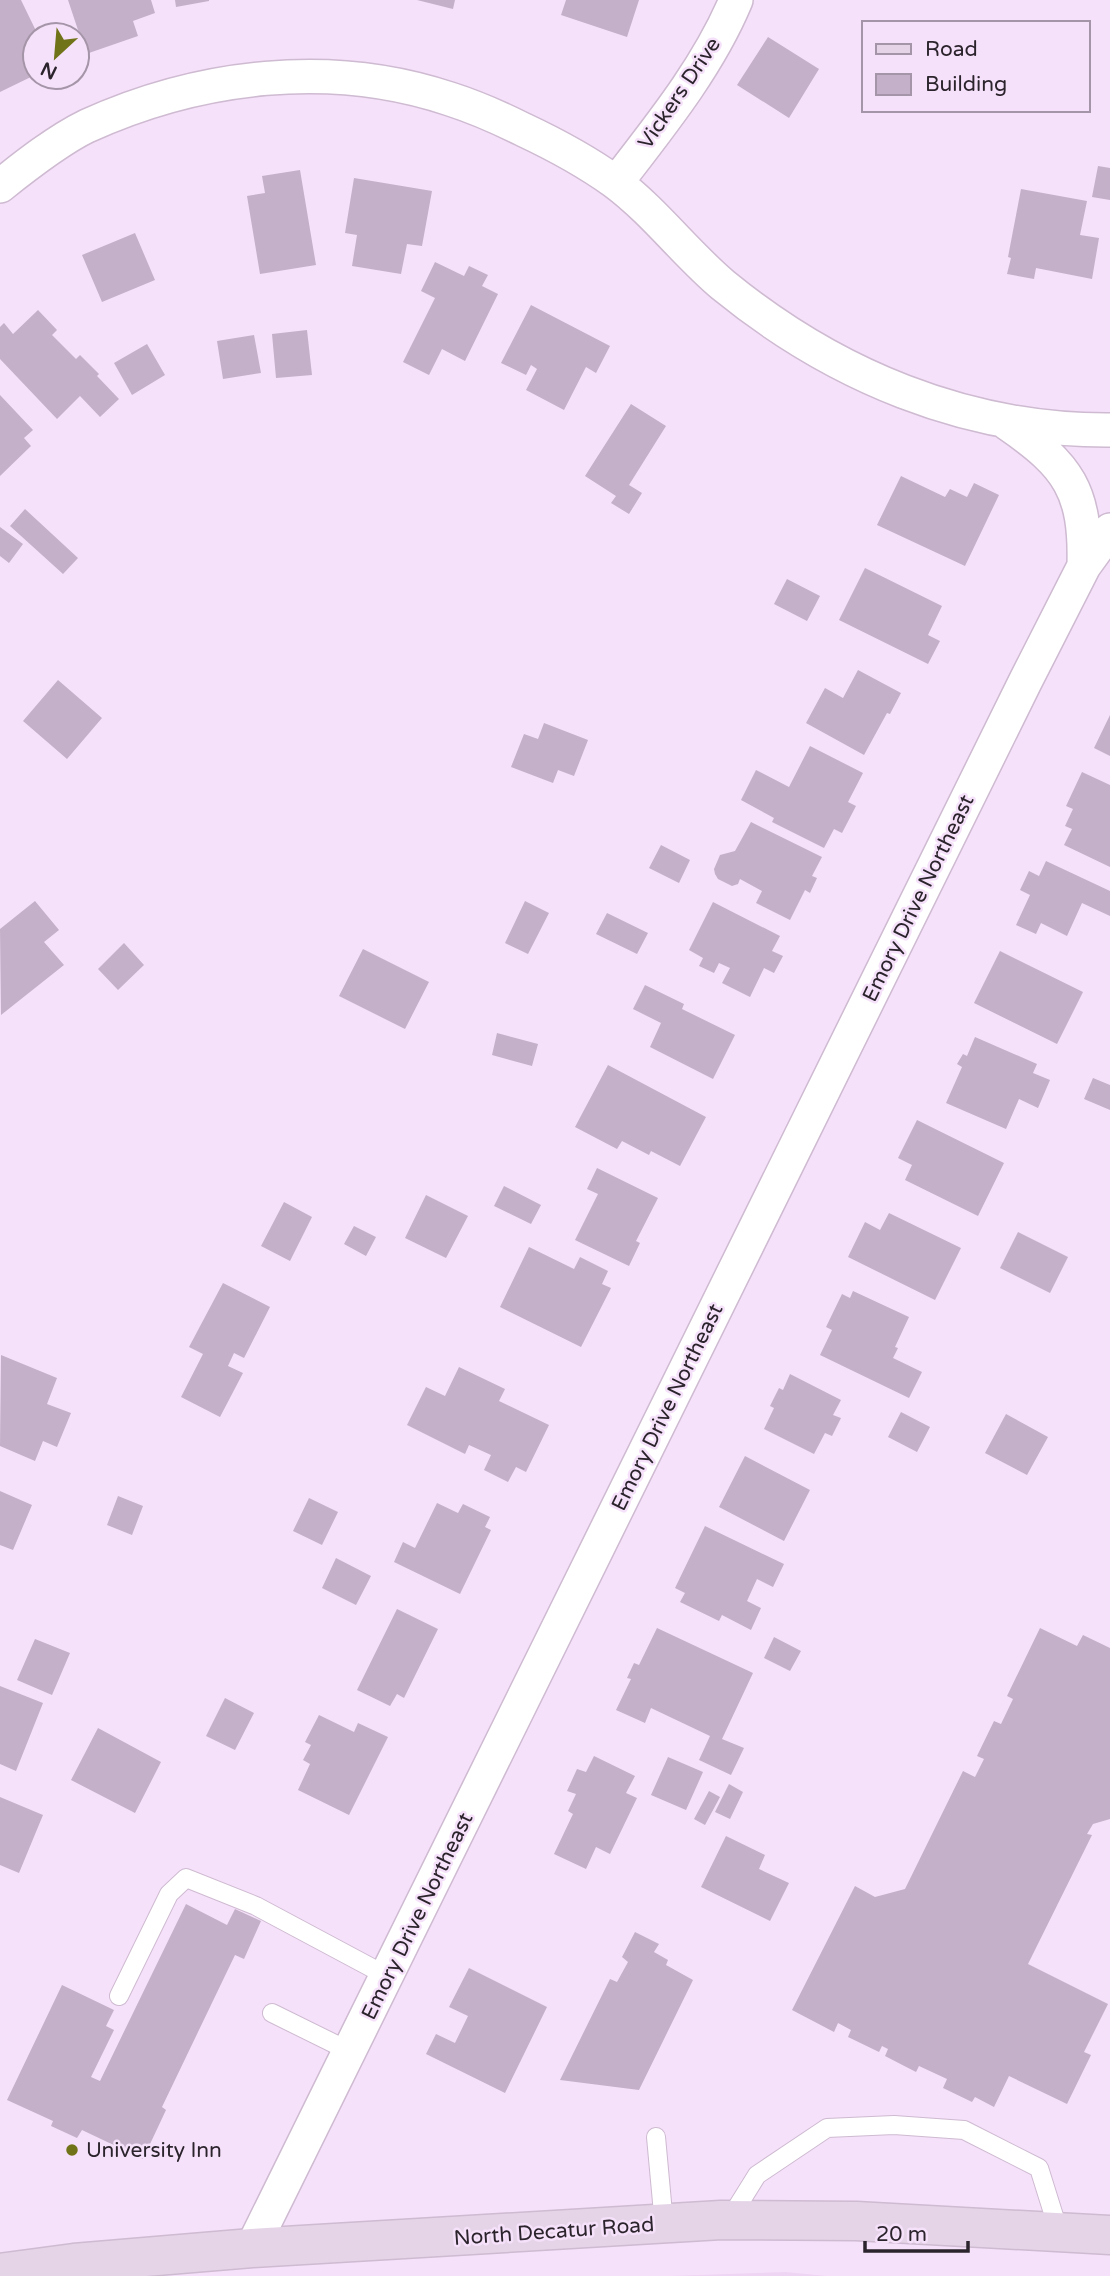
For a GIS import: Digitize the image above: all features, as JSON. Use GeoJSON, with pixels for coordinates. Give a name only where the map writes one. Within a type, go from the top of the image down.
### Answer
{"type":"FeatureCollection","features":[{"type":"Feature","properties":{"kind":"main road","name":"North Decatur Road"},"geometry":{"type":"LineString","coordinates":[[0,2273],[74,2263],[252,2249],[729,2220],[856,2221],[1110,2235]]}},
{"type":"Feature","properties":{"kind":"street","name":"Vickers Drive"},"geometry":{"type":"LineString","coordinates":[[616,183],[690,84],[737,0]]}},
{"type":"Feature","properties":{"kind":"street"},"geometry":{"type":"LineString","coordinates":[[0,186],[25,166],[84,128],[142,104],[192,89],[243,80],[300,77],[354,78],[401,86],[449,98],[492,115],[576,157],[616,183],[720,282],[786,332],[871,380],[943,405],[1003,421],[1070,429],[1110,430]]}},
{"type":"Feature","properties":{"kind":"street","name":"Emory Drive Northeast"},"geometry":{"type":"LineString","coordinates":[[1003,421],[1036,443],[1054,459],[1069,478],[1081,509],[1085,537],[1084,566]]}},
{"type":"Feature","properties":{"kind":"street","name":"Emory Drive Northeast"},"geometry":{"type":"LineString","coordinates":[[252,2249],[1018,695],[1084,566],[1110,530]]}},
{"type":"Feature","properties":{"kind":"lane"},"geometry":{"type":"LineString","coordinates":[[119,1996],[169,1894],[186,1878],[256,1906],[387,1976]]}},
{"type":"Feature","properties":{"kind":"lane"},"geometry":{"type":"LineString","coordinates":[[272,2012],[349,2051]]}},
{"type":"Feature","properties":{"kind":"lane"},"geometry":{"type":"LineString","coordinates":[[729,2220],[757,2175],[827,2128],[894,2125],[964,2130],[1039,2168],[1059,2232]]}},
{"type":"Feature","properties":{"kind":"lane"},"geometry":{"type":"LineString","coordinates":[[656,2137],[664,2224]]}},
{"type":"Feature","properties":{"kind":"shaded area"},"geometry":{"type":"Polygon","coordinates":[[[786,2272],[827,2276],[669,2276],[786,2272]]]}},
{"type":"Feature","properties":{"kind":"building"},"geometry":{"type":"Polygon","coordinates":[[[0,0],[21,0],[31,21],[21,21],[21,82],[0,92],[0,0]]]}},
{"type":"Feature","properties":{"kind":"building"},"geometry":{"type":"Polygon","coordinates":[[[68,0],[151,0],[155,13],[133,21],[138,36],[91,52],[91,21],[75,21],[68,0]]]}},
{"type":"Feature","properties":{"kind":"building"},"geometry":{"type":"Polygon","coordinates":[[[175,0],[209,0],[209,1],[176,7],[175,0]]]}},
{"type":"Feature","properties":{"kind":"building"},"geometry":{"type":"Polygon","coordinates":[[[417,0],[455,0],[453,9],[417,0]]]}},
{"type":"Feature","properties":{"kind":"building"},"geometry":{"type":"Polygon","coordinates":[[[566,0],[639,0],[627,37],[561,15],[566,0]]]}},
{"type":"Feature","properties":{"kind":"building"},"geometry":{"type":"Polygon","coordinates":[[[768,37],[819,69],[789,118],[737,85],[768,37]]]}},
{"type":"Feature","properties":{"kind":"building"},"geometry":{"type":"Polygon","coordinates":[[[1098,166],[1110,168],[1110,200],[1092,197],[1098,166]]]}},
{"type":"Feature","properties":{"kind":"building"},"geometry":{"type":"Polygon","coordinates":[[[300,170],[316,265],[260,274],[247,196],[265,193],[262,176],[300,170]]]}},
{"type":"Feature","properties":{"kind":"building"},"geometry":{"type":"Polygon","coordinates":[[[354,178],[432,191],[422,246],[407,244],[401,274],[352,266],[357,235],[345,233],[354,178]]]}},
{"type":"Feature","properties":{"kind":"building"},"geometry":{"type":"Polygon","coordinates":[[[1021,189],[1087,201],[1080,235],[1099,238],[1092,279],[1036,268],[1034,279],[1007,274],[1021,189]]]}},
{"type":"Feature","properties":{"kind":"building"},"geometry":{"type":"Polygon","coordinates":[[[135,233],[155,280],[102,302],[82,255],[135,233]]]}},
{"type":"Feature","properties":{"kind":"building"},"geometry":{"type":"Polygon","coordinates":[[[435,262],[464,276],[469,266],[488,275],[482,286],[498,294],[465,361],[442,349],[429,375],[403,362],[435,298],[421,291],[435,262]]]}},
{"type":"Feature","properties":{"kind":"building"},"geometry":{"type":"Polygon","coordinates":[[[531,305],[610,346],[596,373],[586,367],[564,410],[526,390],[537,369],[531,365],[526,375],[501,363],[531,305]]]}},
{"type":"Feature","properties":{"kind":"building"},"geometry":{"type":"Polygon","coordinates":[[[38,310],[57,330],[52,335],[76,359],[80,355],[119,399],[100,417],[80,396],[57,419],[0,359],[0,327],[4,323],[13,334],[38,310]]]}},
{"type":"Feature","properties":{"kind":"building"},"geometry":{"type":"Polygon","coordinates":[[[307,330],[312,375],[276,378],[272,334],[307,330]]]}},
{"type":"Feature","properties":{"kind":"building"},"geometry":{"type":"Polygon","coordinates":[[[254,335],[261,373],[223,379],[217,341],[254,335]]]}},
{"type":"Feature","properties":{"kind":"building"},"geometry":{"type":"Polygon","coordinates":[[[147,344],[165,375],[132,395],[114,363],[147,344]]]}},
{"type":"Feature","properties":{"kind":"building"},"geometry":{"type":"Polygon","coordinates":[[[0,395],[33,430],[24,438],[31,446],[0,476],[0,395]]]}},
{"type":"Feature","properties":{"kind":"building"},"geometry":{"type":"Polygon","coordinates":[[[631,404],[666,426],[629,485],[642,493],[629,514],[611,503],[616,496],[585,476],[631,404]]]}},
{"type":"Feature","properties":{"kind":"building"},"geometry":{"type":"Polygon","coordinates":[[[901,476],[945,497],[950,489],[967,497],[974,483],[999,495],[965,566],[877,525],[901,476]]]}},
{"type":"Feature","properties":{"kind":"building"},"geometry":{"type":"Polygon","coordinates":[[[25,509],[78,558],[63,574],[10,526],[25,509]]]}},
{"type":"Feature","properties":{"kind":"building"},"geometry":{"type":"Polygon","coordinates":[[[0,527],[23,544],[9,563],[0,556],[0,527]]]}},
{"type":"Feature","properties":{"kind":"building"},"geometry":{"type":"Polygon","coordinates":[[[865,568],[942,606],[928,635],[940,641],[928,664],[839,620],[865,568]]]}},
{"type":"Feature","properties":{"kind":"building"},"geometry":{"type":"Polygon","coordinates":[[[787,579],[820,596],[807,621],[774,604],[787,579]]]}},
{"type":"Feature","properties":{"kind":"building"},"geometry":{"type":"Polygon","coordinates":[[[858,670],[901,693],[864,755],[806,723],[825,688],[843,698],[858,670]]]}},
{"type":"Feature","properties":{"kind":"building"},"geometry":{"type":"Polygon","coordinates":[[[58,680],[102,718],[67,759],[23,721],[58,680]]]}},
{"type":"Feature","properties":{"kind":"building"},"geometry":{"type":"Polygon","coordinates":[[[1110,715],[1110,756],[1094,748],[1110,715]]]}},
{"type":"Feature","properties":{"kind":"building"},"geometry":{"type":"Polygon","coordinates":[[[544,723],[588,740],[574,776],[558,770],[553,783],[511,767],[524,734],[538,739],[544,723]]]}},
{"type":"Feature","properties":{"kind":"building"},"geometry":{"type":"Polygon","coordinates":[[[810,746],[863,773],[848,802],[856,806],[842,833],[834,829],[824,848],[772,822],[774,818],[741,800],[756,770],[789,787],[810,746]]]}},
{"type":"Feature","properties":{"kind":"building"},"geometry":{"type":"Polygon","coordinates":[[[1082,772],[1110,785],[1110,867],[1064,845],[1072,829],[1065,826],[1073,809],[1066,806],[1082,772]]]}},
{"type":"Feature","properties":{"kind":"building"},"geometry":{"type":"Polygon","coordinates":[[[751,822],[822,857],[812,876],[817,878],[810,893],[805,890],[790,920],[756,903],[762,891],[740,879],[738,884],[732,886],[718,879],[715,874],[714,869],[720,855],[735,851],[751,822]]]}},
{"type":"Feature","properties":{"kind":"building"},"geometry":{"type":"Polygon","coordinates":[[[661,845],[690,860],[679,883],[649,868],[661,845]]]}},
{"type":"Feature","properties":{"kind":"building"},"geometry":{"type":"Polygon","coordinates":[[[1046,861],[1110,891],[1110,916],[1082,903],[1067,936],[1041,923],[1036,934],[1016,925],[1030,895],[1020,890],[1029,871],[1039,876],[1046,861]]]}},
{"type":"Feature","properties":{"kind":"building"},"geometry":{"type":"Polygon","coordinates":[[[35,901],[59,930],[44,942],[64,965],[1,1015],[0,929],[35,901]]]}},
{"type":"Feature","properties":{"kind":"building"},"geometry":{"type":"Polygon","coordinates":[[[525,901],[549,913],[528,954],[505,943],[525,901]]]}},
{"type":"Feature","properties":{"kind":"building"},"geometry":{"type":"Polygon","coordinates":[[[713,902],[780,936],[772,951],[783,956],[774,973],[764,968],[750,997],[722,983],[730,968],[719,963],[714,973],[699,966],[703,958],[689,950],[713,902]]]}},
{"type":"Feature","properties":{"kind":"building"},"geometry":{"type":"Polygon","coordinates":[[[607,913],[648,933],[637,954],[596,934],[607,913]]]}},
{"type":"Feature","properties":{"kind":"building"},"geometry":{"type":"Polygon","coordinates":[[[124,943],[144,965],[118,990],[98,969],[124,943]]]}},
{"type":"Feature","properties":{"kind":"building"},"geometry":{"type":"Polygon","coordinates":[[[363,949],[429,982],[405,1029],[339,996],[363,949]]]}},
{"type":"Feature","properties":{"kind":"building"},"geometry":{"type":"Polygon","coordinates":[[[1000,951],[1083,992],[1057,1044],[974,1003],[1000,951]]]}},
{"type":"Feature","properties":{"kind":"building"},"geometry":{"type":"Polygon","coordinates":[[[645,985],[684,1004],[682,1009],[735,1035],[713,1079],[650,1047],[661,1023],[633,1009],[645,985]]]}},
{"type":"Feature","properties":{"kind":"building"},"geometry":{"type":"Polygon","coordinates":[[[497,1033],[538,1044],[532,1066],[492,1055],[497,1033]]]}},
{"type":"Feature","properties":{"kind":"building"},"geometry":{"type":"Polygon","coordinates":[[[975,1037],[1037,1064],[1033,1073],[1050,1080],[1038,1108],[1019,1099],[1006,1129],[946,1103],[962,1067],[957,1064],[963,1054],[967,1056],[975,1037]]]}},
{"type":"Feature","properties":{"kind":"building"},"geometry":{"type":"Polygon","coordinates":[[[608,1065],[706,1117],[680,1166],[651,1151],[649,1155],[622,1141],[617,1149],[575,1127],[608,1065]]]}},
{"type":"Feature","properties":{"kind":"building"},"geometry":{"type":"Polygon","coordinates":[[[1093,1078],[1110,1085],[1110,1110],[1084,1099],[1093,1078]]]}},
{"type":"Feature","properties":{"kind":"building"},"geometry":{"type":"Polygon","coordinates":[[[917,1120],[1004,1163],[978,1216],[905,1180],[912,1165],[898,1158],[917,1120]]]}},
{"type":"Feature","properties":{"kind":"building"},"geometry":{"type":"Polygon","coordinates":[[[597,1168],[658,1198],[636,1241],[640,1243],[629,1266],[575,1240],[598,1194],[587,1189],[597,1168]]]}},
{"type":"Feature","properties":{"kind":"building"},"geometry":{"type":"Polygon","coordinates":[[[504,1186],[541,1205],[531,1224],[494,1206],[504,1186]]]}},
{"type":"Feature","properties":{"kind":"building"},"geometry":{"type":"Polygon","coordinates":[[[426,1195],[468,1216],[446,1258],[405,1238],[426,1195]]]}},
{"type":"Feature","properties":{"kind":"building"},"geometry":{"type":"Polygon","coordinates":[[[284,1202],[312,1217],[290,1261],[261,1246],[284,1202]]]}},
{"type":"Feature","properties":{"kind":"building"},"geometry":{"type":"Polygon","coordinates":[[[889,1213],[961,1248],[935,1300],[848,1257],[865,1222],[880,1230],[889,1213]]]}},
{"type":"Feature","properties":{"kind":"building"},"geometry":{"type":"Polygon","coordinates":[[[354,1226],[376,1237],[366,1256],[344,1244],[354,1226]]]}},
{"type":"Feature","properties":{"kind":"building"},"geometry":{"type":"Polygon","coordinates":[[[1018,1232],[1068,1257],[1050,1293],[1000,1268],[1018,1232]]]}},
{"type":"Feature","properties":{"kind":"building"},"geometry":{"type":"Polygon","coordinates":[[[529,1247],[574,1269],[580,1257],[608,1271],[602,1284],[611,1288],[581,1347],[500,1307],[529,1247]]]}},
{"type":"Feature","properties":{"kind":"building"},"geometry":{"type":"Polygon","coordinates":[[[223,1283],[270,1307],[244,1358],[234,1353],[228,1366],[243,1373],[220,1417],[181,1397],[203,1354],[189,1347],[223,1283]]]}},
{"type":"Feature","properties":{"kind":"building"},"geometry":{"type":"Polygon","coordinates":[[[853,1291],[909,1317],[895,1347],[898,1348],[893,1358],[922,1372],[909,1398],[820,1355],[832,1330],[826,1327],[842,1294],[850,1298],[853,1291]]]}},
{"type":"Feature","properties":{"kind":"building"},"geometry":{"type":"Polygon","coordinates":[[[1,1355],[57,1378],[47,1404],[71,1413],[57,1447],[43,1441],[35,1461],[0,1446],[1,1355]]]}},
{"type":"Feature","properties":{"kind":"building"},"geometry":{"type":"Polygon","coordinates":[[[459,1367],[505,1389],[499,1401],[549,1425],[526,1472],[516,1467],[508,1482],[484,1470],[491,1455],[469,1445],[465,1454],[407,1425],[426,1387],[445,1396],[459,1367]]]}},
{"type":"Feature","properties":{"kind":"building"},"geometry":{"type":"Polygon","coordinates":[[[790,1374],[841,1400],[833,1415],[841,1418],[832,1436],[825,1433],[814,1454],[764,1429],[774,1408],[770,1406],[779,1388],[783,1390],[790,1374]]]}},
{"type":"Feature","properties":{"kind":"building"},"geometry":{"type":"Polygon","coordinates":[[[901,1412],[930,1427],[917,1452],[888,1437],[901,1412]]]}},
{"type":"Feature","properties":{"kind":"building"},"geometry":{"type":"Polygon","coordinates":[[[1006,1414],[1048,1437],[1027,1475],[985,1453],[1006,1414]]]}},
{"type":"Feature","properties":{"kind":"building"},"geometry":{"type":"Polygon","coordinates":[[[745,1456],[810,1490],[784,1541],[719,1507],[745,1456]]]}},
{"type":"Feature","properties":{"kind":"building"},"geometry":{"type":"Polygon","coordinates":[[[0,1491],[32,1505],[13,1550],[0,1545],[0,1491]]]}},
{"type":"Feature","properties":{"kind":"building"},"geometry":{"type":"Polygon","coordinates":[[[118,1496],[143,1506],[132,1535],[107,1525],[118,1496]]]}},
{"type":"Feature","properties":{"kind":"building"},"geometry":{"type":"Polygon","coordinates":[[[309,1498],[338,1512],[322,1545],[293,1531],[309,1498]]]}},
{"type":"Feature","properties":{"kind":"building"},"geometry":{"type":"Polygon","coordinates":[[[437,1503],[458,1513],[463,1504],[490,1517],[485,1527],[491,1530],[460,1594],[394,1562],[403,1542],[415,1548],[437,1503]]]}},
{"type":"Feature","properties":{"kind":"building"},"geometry":{"type":"Polygon","coordinates":[[[705,1526],[784,1564],[773,1587],[757,1579],[747,1601],[761,1608],[751,1630],[722,1615],[719,1621],[680,1602],[685,1593],[675,1588],[705,1526]]]}},
{"type":"Feature","properties":{"kind":"building"},"geometry":{"type":"Polygon","coordinates":[[[336,1558],[371,1576],[356,1605],[322,1588],[336,1558]]]}},
{"type":"Feature","properties":{"kind":"building"},"geometry":{"type":"Polygon","coordinates":[[[397,1609],[438,1629],[404,1698],[397,1694],[390,1706],[357,1690],[397,1609]]]}},
{"type":"Feature","properties":{"kind":"building"},"geometry":{"type":"Polygon","coordinates":[[[657,1628],[753,1673],[722,1739],[744,1748],[731,1775],[699,1760],[710,1736],[651,1708],[645,1723],[616,1710],[631,1679],[627,1678],[634,1663],[639,1665],[657,1628]]]}},
{"type":"Feature","properties":{"kind":"building"},"geometry":{"type":"Polygon","coordinates":[[[1040,1628],[1077,1646],[1083,1635],[1110,1648],[1110,1819],[1093,1824],[1087,1834],[1092,1835],[1028,1964],[1108,2004],[1084,2052],[1091,2055],[1067,2104],[1009,2076],[994,2107],[975,2097],[972,2102],[943,2088],[947,2079],[919,2066],[916,2072],[885,2056],[888,2049],[882,2046],[879,2052],[848,2037],[851,2030],[838,2023],[834,2032],[792,2010],[855,1886],[875,1897],[905,1889],[963,1771],[975,1777],[984,1759],[977,1756],[994,1721],[1001,1724],[1013,1699],[1007,1696],[1040,1628]]]}},
{"type":"Feature","properties":{"kind":"building"},"geometry":{"type":"Polygon","coordinates":[[[774,1637],[801,1651],[790,1671],[764,1658],[774,1637]]]}},
{"type":"Feature","properties":{"kind":"building"},"geometry":{"type":"Polygon","coordinates":[[[35,1639],[70,1653],[52,1695],[17,1680],[35,1639]]]}},
{"type":"Feature","properties":{"kind":"building"},"geometry":{"type":"Polygon","coordinates":[[[0,1686],[43,1703],[16,1771],[0,1764],[0,1686]]]}},
{"type":"Feature","properties":{"kind":"building"},"geometry":{"type":"Polygon","coordinates":[[[225,1698],[254,1713],[235,1750],[206,1736],[225,1698]]]}},
{"type":"Feature","properties":{"kind":"building"},"geometry":{"type":"Polygon","coordinates":[[[319,1715],[354,1732],[358,1723],[388,1737],[349,1815],[298,1790],[310,1764],[303,1760],[311,1745],[305,1742],[319,1715]]]}},
{"type":"Feature","properties":{"kind":"building"},"geometry":{"type":"Polygon","coordinates":[[[98,1728],[161,1762],[135,1813],[71,1780],[98,1728]]]}},
{"type":"Feature","properties":{"kind":"building"},"geometry":{"type":"Polygon","coordinates":[[[594,1756],[635,1776],[626,1793],[637,1798],[610,1854],[596,1847],[586,1869],[554,1854],[573,1814],[568,1811],[576,1794],[567,1791],[577,1769],[586,1772],[594,1756]]]}},
{"type":"Feature","properties":{"kind":"building"},"geometry":{"type":"Polygon","coordinates":[[[668,1757],[703,1772],[686,1810],[651,1795],[668,1757]]]}},
{"type":"Feature","properties":{"kind":"building"},"geometry":{"type":"Polygon","coordinates":[[[729,1784],[743,1792],[730,1819],[715,1812],[729,1784]]]}},
{"type":"Feature","properties":{"kind":"building"},"geometry":{"type":"Polygon","coordinates":[[[709,1791],[720,1797],[705,1825],[694,1819],[709,1791]]]}},
{"type":"Feature","properties":{"kind":"building"},"geometry":{"type":"Polygon","coordinates":[[[0,1797],[43,1815],[19,1873],[0,1865],[0,1797]]]}},
{"type":"Feature","properties":{"kind":"building"},"geometry":{"type":"Polygon","coordinates":[[[726,1836],[765,1855],[759,1869],[789,1883],[770,1921],[701,1887],[726,1836]]]}},
{"type":"Feature","properties":{"kind":"building"},"geometry":{"type":"Polygon","coordinates":[[[186,1904],[227,1925],[235,1909],[261,1921],[244,1959],[235,1955],[162,2107],[166,2110],[143,2159],[82,2130],[77,2138],[51,2126],[53,2121],[7,2100],[62,1985],[114,2010],[106,2026],[114,2030],[91,2077],[100,2081],[186,1904]]]}},
{"type":"Feature","properties":{"kind":"building"},"geometry":{"type":"Polygon","coordinates":[[[635,1932],[659,1944],[654,1952],[668,1960],[666,1965],[693,1980],[639,2090],[560,2080],[610,1979],[617,1982],[628,1962],[622,1957],[635,1932]]]}},
{"type":"Feature","properties":{"kind":"building"},"geometry":{"type":"Polygon","coordinates":[[[469,1968],[547,2007],[505,2093],[426,2054],[436,2034],[455,2043],[468,2016],[449,2007],[469,1968]]]}},
{"type":"Feature","properties":{"kind":"place","name":"University Inn"},"geometry":{"type":"Point","coordinates":[72,2150]}}]}
